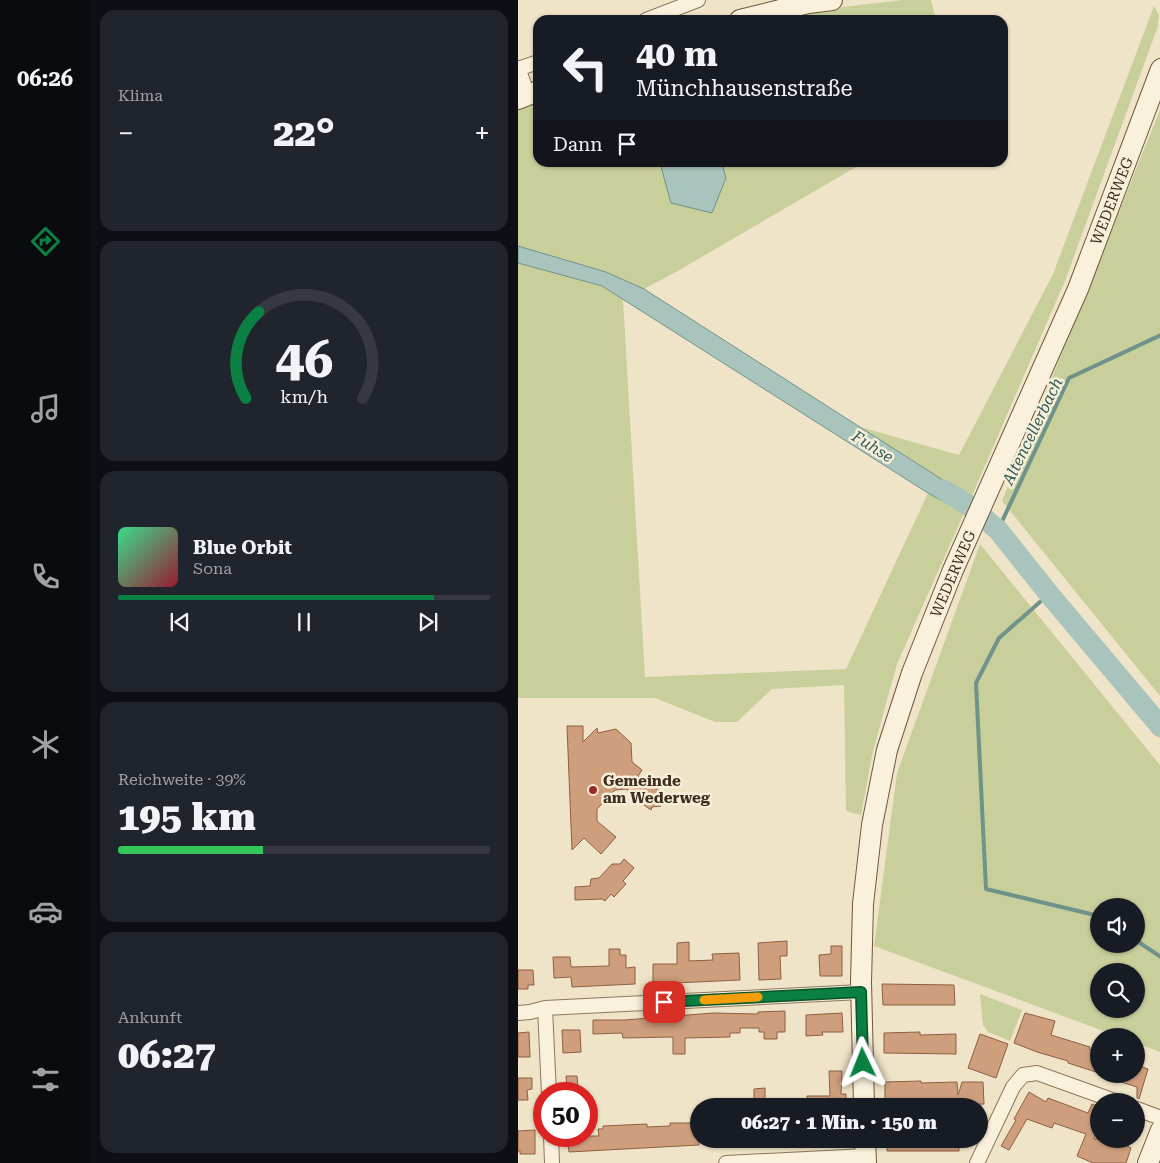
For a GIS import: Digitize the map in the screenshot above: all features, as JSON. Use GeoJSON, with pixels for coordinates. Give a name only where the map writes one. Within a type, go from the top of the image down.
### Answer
{"type":"FeatureCollection","features":[{"type":"Feature","properties":{"kind":"main road"},"geometry":{"type":"LineString","coordinates":[[760,15],[808,3],[832,0]]}},
{"type":"Feature","properties":{"kind":"main road","name":"WEDERWEG"},"geometry":{"type":"LineString","coordinates":[[864,1098],[861,992],[866,877],[872,825],[887,750],[912,673],[954,570],[1078,289],[1160,69]]}},
{"type":"Feature","properties":{"kind":"main road"},"geometry":{"type":"LineString","coordinates":[[1148,1163],[1160,1130]]}},
{"type":"Feature","properties":{"kind":"street"},"geometry":{"type":"LineString","coordinates":[[659,15],[698,0]]}},
{"type":"Feature","properties":{"kind":"street"},"geometry":{"type":"LineString","coordinates":[[528,95],[518,69],[533,64]]}},
{"type":"Feature","properties":{"kind":"street"},"geometry":{"type":"LineString","coordinates":[[518,1013],[545,1008],[861,992]]}},
{"type":"Feature","properties":{"kind":"street"},"geometry":{"type":"LineString","coordinates":[[545,1008],[548,1082]]}},
{"type":"Feature","properties":{"kind":"street"},"geometry":{"type":"LineString","coordinates":[[978,1163],[1013,1087],[1024,1075],[1037,1073],[1093,1093]]}},
{"type":"Feature","properties":{"kind":"street"},"geometry":{"type":"LineString","coordinates":[[1145,1112],[1160,1118]]}},
{"type":"Feature","properties":{"kind":"street"},"geometry":{"type":"LineString","coordinates":[[551,1147],[552,1163]]}},
{"type":"Feature","properties":{"kind":"street"},"geometry":{"type":"LineString","coordinates":[[726,1163],[866,1153]]}},
{"type":"Feature","properties":{"kind":"green space"},"geometry":{"type":"Polygon","coordinates":[[[903,0],[931,0],[935,15],[793,15],[809,11],[903,0]]]}},
{"type":"Feature","properties":{"kind":"green space"},"geometry":{"type":"Polygon","coordinates":[[[1154,6],[1159,15],[1158,26],[1065,281],[971,498],[860,427],[959,455],[1053,274],[1154,6]]]}},
{"type":"Feature","properties":{"kind":"green space"},"geometry":{"type":"Polygon","coordinates":[[[533,101],[533,167],[856,167],[644,289],[606,272],[518,246],[518,106],[533,101]]]}},
{"type":"Feature","properties":{"kind":"green space"},"geometry":{"type":"Polygon","coordinates":[[[1160,110],[1160,696],[1002,501],[1160,110]]]}},
{"type":"Feature","properties":{"kind":"green space"},"geometry":{"type":"Polygon","coordinates":[[[518,263],[602,286],[623,299],[645,677],[846,669],[928,493],[964,513],[897,664],[873,751],[861,815],[846,811],[844,685],[772,689],[737,722],[715,722],[655,698],[518,698],[518,263]]]}},
{"type":"Feature","properties":{"kind":"green space"},"geometry":{"type":"Polygon","coordinates":[[[980,544],[1160,765],[1160,1052],[1145,1046],[1145,1028],[1095,1028],[874,946],[897,773],[980,544]]]}},
{"type":"Feature","properties":{"kind":"green space"},"geometry":{"type":"Polygon","coordinates":[[[980,994],[1022,1010],[1010,1041],[988,1032],[983,1025],[980,994]]]}},
{"type":"Feature","properties":{"kind":"water"},"geometry":{"type":"Polygon","coordinates":[[[661,167],[723,167],[726,178],[712,213],[671,203],[661,167]]]}},
{"type":"Feature","properties":{"kind":"water"},"geometry":{"type":"Polygon","coordinates":[[[518,246],[606,272],[644,289],[971,498],[964,513],[928,493],[602,286],[518,263],[518,246]]]}},
{"type":"Feature","properties":{"kind":"building","name":"Gemeinde am Wederweg"},"geometry":{"type":"Polygon","coordinates":[[[567,726],[583,726],[583,742],[597,728],[598,733],[616,729],[631,743],[632,762],[642,770],[638,776],[662,792],[660,796],[661,806],[652,807],[651,810],[634,798],[634,794],[626,789],[615,790],[597,809],[597,821],[616,837],[601,854],[584,838],[572,850],[567,726]]]}},
{"type":"Feature","properties":{"kind":"building"},"geometry":{"type":"Polygon","coordinates":[[[624,859],[634,868],[623,881],[626,884],[614,897],[611,894],[605,901],[602,899],[575,900],[575,887],[590,886],[591,879],[599,878],[612,864],[620,864],[624,859]]]}},
{"type":"Feature","properties":{"kind":"building"},"geometry":{"type":"Polygon","coordinates":[[[787,941],[787,956],[780,956],[781,979],[759,980],[758,943],[787,941]]]}},
{"type":"Feature","properties":{"kind":"building"},"geometry":{"type":"Polygon","coordinates":[[[689,942],[689,961],[713,960],[712,954],[739,953],[740,980],[653,984],[653,964],[677,964],[677,943],[689,942]]]}},
{"type":"Feature","properties":{"kind":"building"},"geometry":{"type":"Polygon","coordinates":[[[831,946],[842,946],[842,976],[820,976],[819,955],[831,954],[831,946]]]}},
{"type":"Feature","properties":{"kind":"building"},"geometry":{"type":"Polygon","coordinates":[[[609,949],[620,949],[620,955],[626,955],[626,968],[635,967],[635,984],[572,987],[571,977],[554,978],[553,957],[570,957],[571,967],[609,966],[609,949]]]}},
{"type":"Feature","properties":{"kind":"building"},"geometry":{"type":"Polygon","coordinates":[[[518,970],[533,970],[534,985],[528,985],[528,989],[518,989],[518,970]]]}},
{"type":"Feature","properties":{"kind":"building"},"geometry":{"type":"Polygon","coordinates":[[[882,984],[954,985],[955,1005],[883,1005],[882,984]]]}},
{"type":"Feature","properties":{"kind":"building"},"geometry":{"type":"Polygon","coordinates":[[[785,1011],[785,1032],[777,1032],[777,1039],[764,1039],[764,1032],[759,1032],[759,1028],[740,1028],[740,1033],[730,1033],[730,1037],[685,1038],[685,1054],[673,1054],[673,1037],[623,1038],[622,1033],[593,1034],[593,1020],[625,1020],[713,1013],[758,1014],[758,1012],[785,1011]]]}},
{"type":"Feature","properties":{"kind":"building"},"geometry":{"type":"Polygon","coordinates":[[[842,1013],[843,1032],[822,1032],[823,1035],[806,1036],[806,1015],[842,1013]]]}},
{"type":"Feature","properties":{"kind":"building"},"geometry":{"type":"Polygon","coordinates":[[[1025,1013],[1055,1021],[1051,1035],[1090,1047],[1090,1070],[1068,1063],[1068,1061],[1014,1043],[1025,1013]]]}},
{"type":"Feature","properties":{"kind":"building"},"geometry":{"type":"Polygon","coordinates":[[[562,1030],[580,1030],[581,1052],[563,1053],[562,1030]]]}},
{"type":"Feature","properties":{"kind":"building"},"geometry":{"type":"Polygon","coordinates":[[[529,1032],[530,1057],[518,1057],[518,1033],[529,1032]]]}},
{"type":"Feature","properties":{"kind":"building"},"geometry":{"type":"Polygon","coordinates":[[[920,1032],[920,1035],[956,1034],[956,1054],[884,1053],[884,1033],[920,1032]]]}},
{"type":"Feature","properties":{"kind":"building"},"geometry":{"type":"Polygon","coordinates":[[[980,1034],[1008,1044],[996,1078],[968,1068],[980,1034]]]}},
{"type":"Feature","properties":{"kind":"building"},"geometry":{"type":"Polygon","coordinates":[[[1145,1068],[1148,1069],[1145,1079],[1145,1068]]]}},
{"type":"Feature","properties":{"kind":"building"},"geometry":{"type":"Polygon","coordinates":[[[829,1071],[842,1071],[841,1094],[846,1094],[846,1098],[807,1098],[807,1096],[830,1096],[829,1071]]]}},
{"type":"Feature","properties":{"kind":"building"},"geometry":{"type":"Polygon","coordinates":[[[566,1076],[577,1076],[578,1082],[566,1082],[566,1076]]]}},
{"type":"Feature","properties":{"kind":"building"},"geometry":{"type":"Polygon","coordinates":[[[518,1078],[532,1078],[532,1089],[527,1090],[528,1100],[518,1100],[518,1078]]]}},
{"type":"Feature","properties":{"kind":"building"},"geometry":{"type":"Polygon","coordinates":[[[885,1082],[957,1082],[958,1095],[962,1082],[983,1082],[984,1098],[885,1098],[885,1082]]]}},
{"type":"Feature","properties":{"kind":"building"},"geometry":{"type":"Polygon","coordinates":[[[1124,1083],[1144,1083],[1141,1093],[1137,1093],[1137,1087],[1124,1083]]]}},
{"type":"Feature","properties":{"kind":"building"},"geometry":{"type":"Polygon","coordinates":[[[765,1088],[765,1098],[754,1098],[754,1089],[765,1088]]]}},
{"type":"Feature","properties":{"kind":"building"},"geometry":{"type":"Polygon","coordinates":[[[1029,1092],[1046,1102],[1048,1098],[1088,1113],[1090,1108],[1090,1148],[1131,1148],[1126,1163],[1093,1163],[1077,1156],[1086,1134],[1054,1123],[1052,1128],[1027,1119],[1009,1150],[1001,1146],[1016,1120],[1014,1119],[1029,1092]]]}},
{"type":"Feature","properties":{"kind":"building"},"geometry":{"type":"Polygon","coordinates":[[[670,1123],[690,1123],[690,1145],[569,1152],[568,1147],[598,1147],[598,1129],[603,1129],[603,1126],[647,1124],[647,1127],[670,1126],[670,1123]]]}},
{"type":"Feature","properties":{"kind":"building"},"geometry":{"type":"Polygon","coordinates":[[[533,1130],[535,1154],[520,1154],[520,1151],[518,1151],[518,1131],[533,1130]]]}},
{"type":"Feature","properties":{"kind":"building"},"geometry":{"type":"Polygon","coordinates":[[[887,1148],[959,1148],[959,1151],[887,1151],[887,1148]]]}},
{"type":"Feature","properties":{"kind":"waterway","name":"Altencellerbach"},"geometry":{"type":"LineString","coordinates":[[998,530],[1069,378],[1161,335]]}},
{"type":"Feature","properties":{"kind":"waterway","name":"Fuhse"},"geometry":{"type":"LineString","coordinates":[[944,490],[968,505],[998,530],[1049,594],[1161,727]]}},
{"type":"Feature","properties":{"kind":"waterway"},"geometry":{"type":"LineString","coordinates":[[1049,594],[999,638],[976,683],[986,889],[1090,914]]}},
{"type":"Feature","properties":{"kind":"waterway"},"geometry":{"type":"LineString","coordinates":[[1145,946],[1161,957]]}},
{"type":"Feature","properties":{"kind":"slow traffic"},"geometry":{"type":"LineString","coordinates":[[704,1000],[758,997]]}},
{"type":"Feature","properties":{"kind":"place","name":"Gemeinde am Wederweg"},"geometry":{"type":"Point","coordinates":[593,790]}},
{"type":"Feature","properties":{"kind":"route"},"geometry":{"type":"LineString","coordinates":[[664,1002],[861,992],[863,1063]]}}]}
